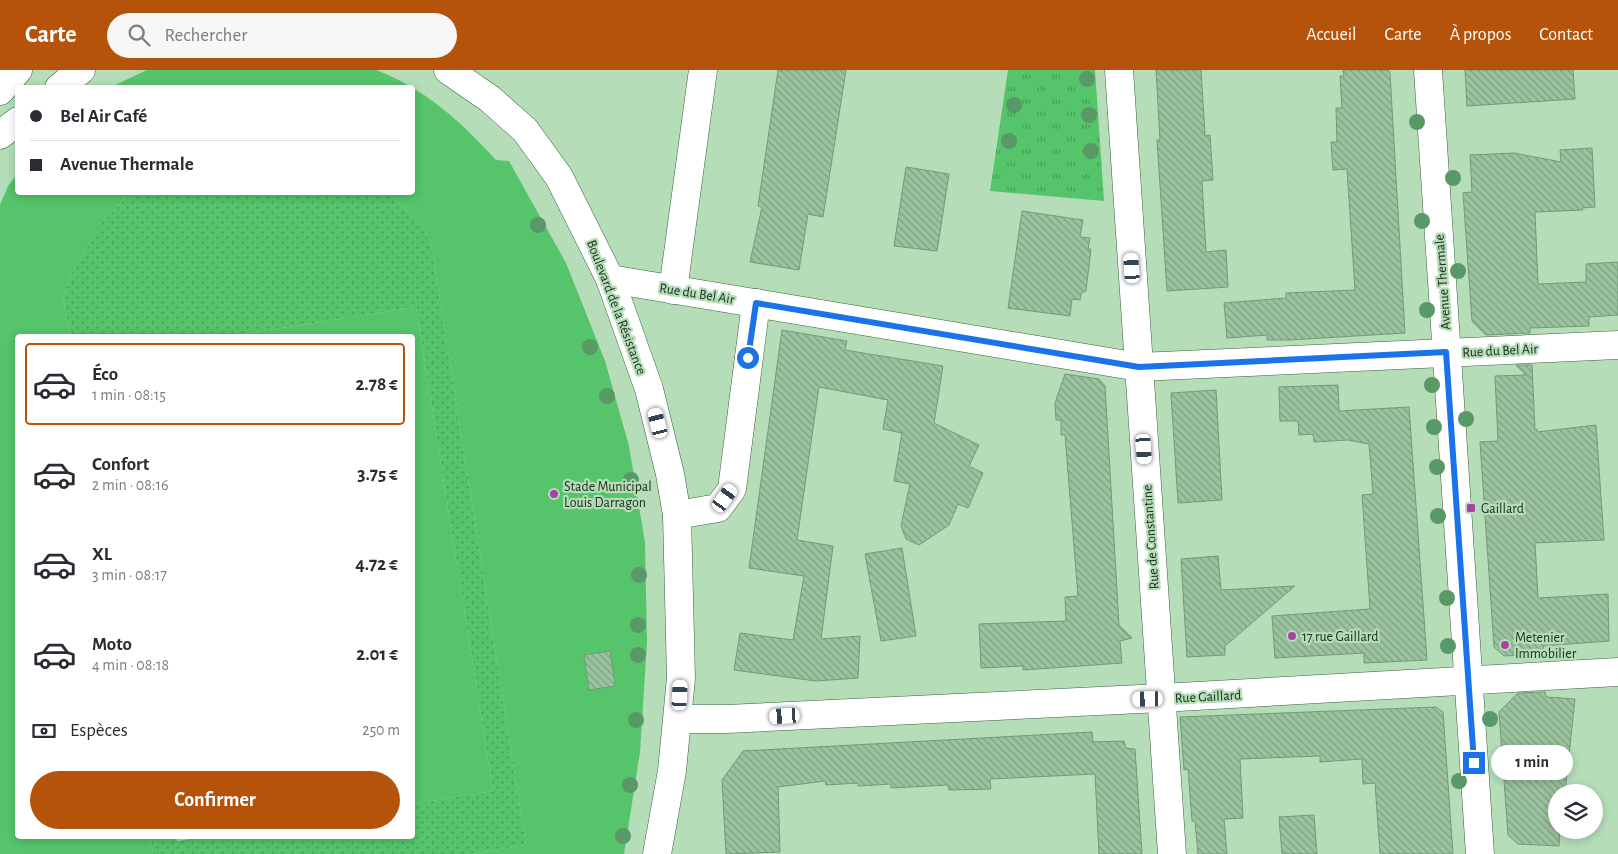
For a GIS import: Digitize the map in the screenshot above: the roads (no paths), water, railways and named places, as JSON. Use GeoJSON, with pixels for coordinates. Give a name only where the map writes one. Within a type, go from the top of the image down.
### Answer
{"type":"FeatureCollection","features":[{"type":"Feature","properties":{"kind":"street"},"geometry":{"type":"LineString","coordinates":[[0,91],[18,70]]}},
{"type":"Feature","properties":{"kind":"street"},"geometry":{"type":"LineString","coordinates":[[63,85],[81,70]]}},
{"type":"Feature","properties":{"kind":"street","name":"Boulevard de la Résistance"},"geometry":{"type":"LineString","coordinates":[[448,70],[490,99],[525,130],[560,177],[610,279],[649,390],[670,474],[677,515],[681,678],[672,771],[657,854]]}},
{"type":"Feature","properties":{"kind":"street","name":"Boulevard de la Résistance"},"geometry":{"type":"LineString","coordinates":[[470,70],[490,99]]}},
{"type":"Feature","properties":{"kind":"street"},"geometry":{"type":"LineString","coordinates":[[673,290],[703,70]]}},
{"type":"Feature","properties":{"kind":"street","name":"Rue de Constantine"},"geometry":{"type":"LineString","coordinates":[[1119,70],[1172,854]]}},
{"type":"Feature","properties":{"kind":"street","name":"Avenue Thermale"},"geometry":{"type":"LineString","coordinates":[[1428,70],[1480,854]]}},
{"type":"Feature","properties":{"kind":"street"},"geometry":{"type":"LineString","coordinates":[[0,136],[15,124]]}},
{"type":"Feature","properties":{"kind":"street","name":"Rue du Bel Air"},"geometry":{"type":"LineString","coordinates":[[610,279],[1139,367],[1618,345]]}},
{"type":"Feature","properties":{"kind":"street"},"geometry":{"type":"LineString","coordinates":[[677,515],[718,508],[732,489],[756,303]]}},
{"type":"Feature","properties":{"kind":"street","name":"Rue Gaillard"},"geometry":{"type":"LineString","coordinates":[[678,719],[727,719],[1161,698],[1618,672]]}},
{"type":"Feature","properties":{"kind":"place","name":"Stade Municipal Louis Darragon"},"geometry":{"type":"Point","coordinates":[554,494]}},
{"type":"Feature","properties":{"kind":"place","name":"Gaillard"},"geometry":{"type":"Point","coordinates":[1471,508]}},
{"type":"Feature","properties":{"kind":"place","name":"17 rue Gaillard"},"geometry":{"type":"Point","coordinates":[1292,636]}},
{"type":"Feature","properties":{"kind":"place","name":"Metenier Immobilier"},"geometry":{"type":"Point","coordinates":[1505,645]}}]}
